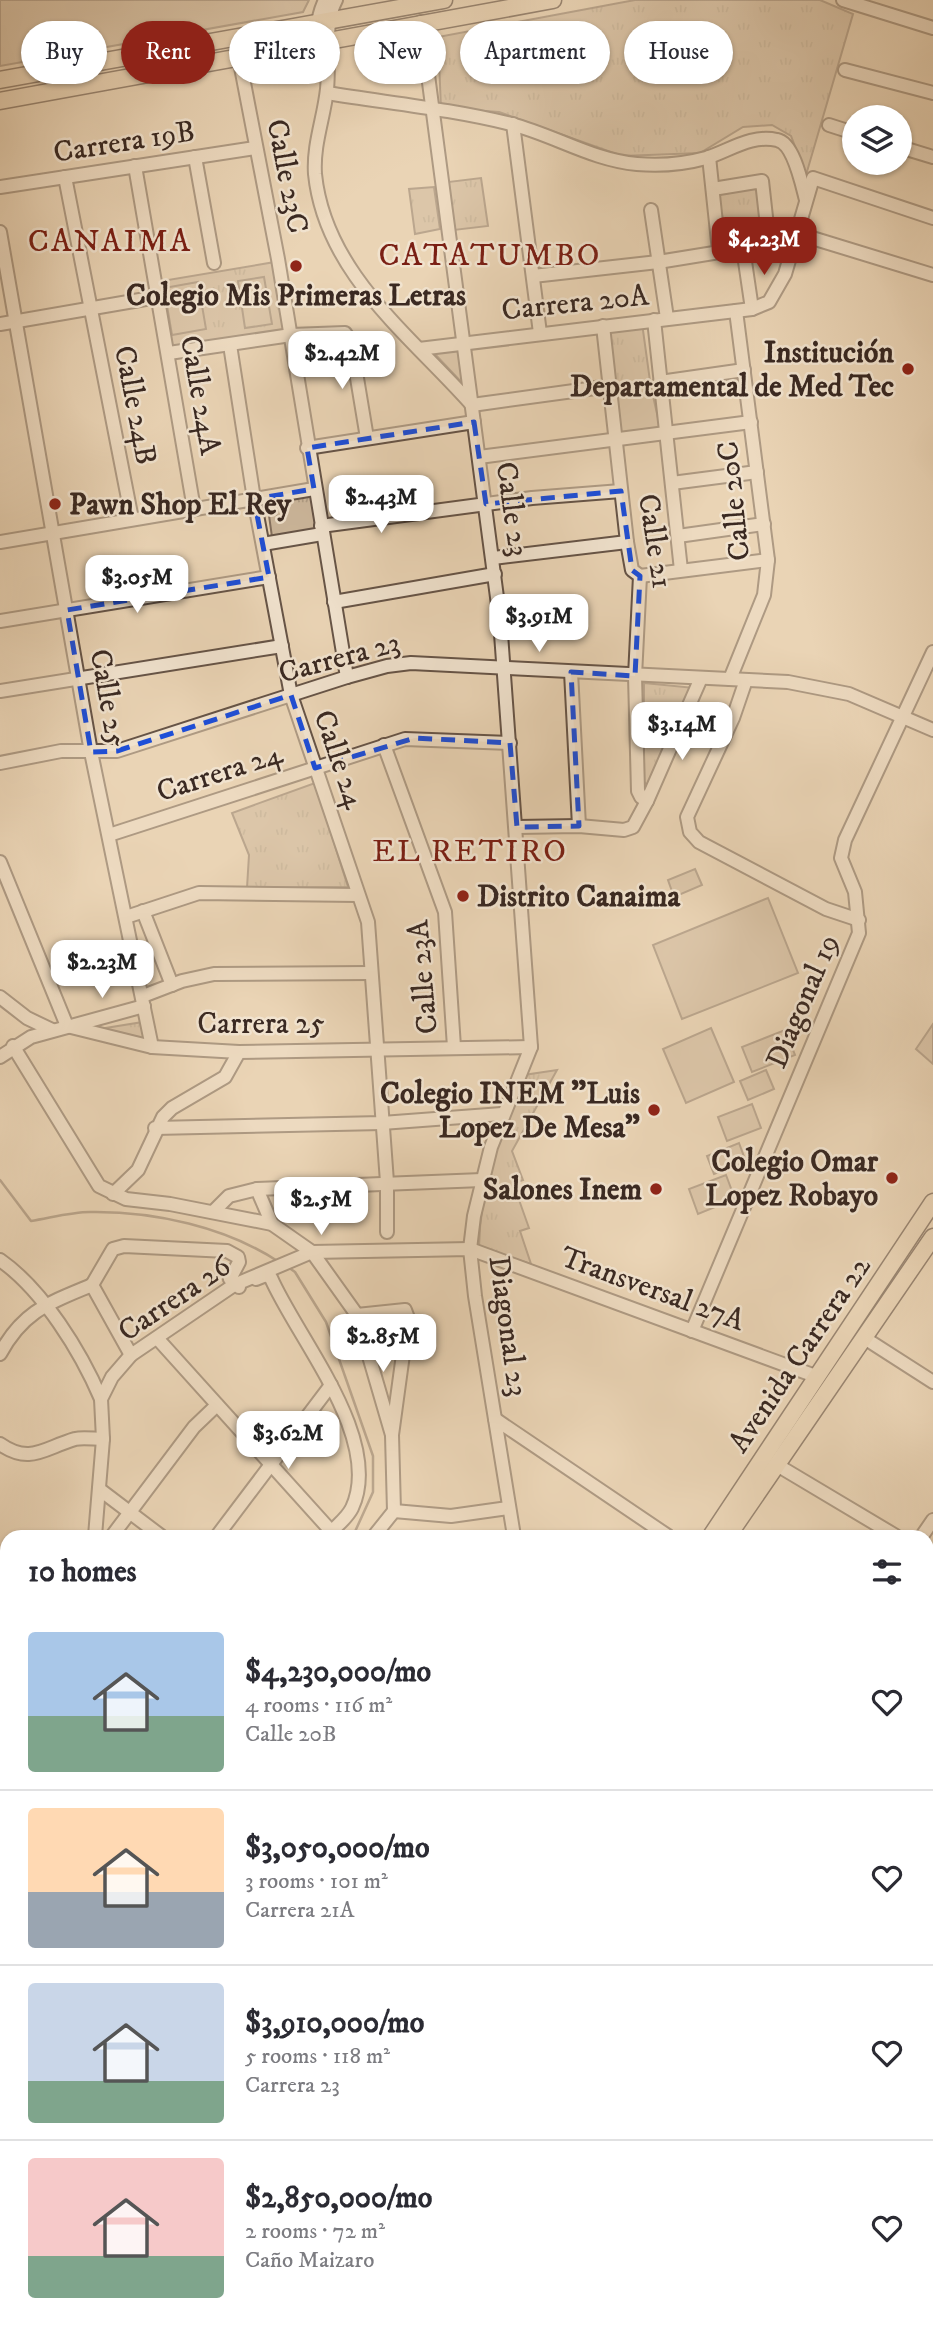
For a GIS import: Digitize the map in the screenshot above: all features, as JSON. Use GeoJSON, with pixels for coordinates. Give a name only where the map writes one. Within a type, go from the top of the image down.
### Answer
{"type":"FeatureCollection","features":[{"type":"Feature","properties":{"kind":"main road"},"geometry":{"type":"LineString","coordinates":[[324,21],[444,0]]}},
{"type":"Feature","properties":{"kind":"main road"},"geometry":{"type":"LineString","coordinates":[[427,21],[553,0]]}},
{"type":"Feature","properties":{"kind":"main road"},"geometry":{"type":"LineString","coordinates":[[0,80],[229,38]]}},
{"type":"Feature","properties":{"kind":"main road"},"geometry":{"type":"LineString","coordinates":[[0,101],[229,60]]}},
{"type":"Feature","properties":{"kind":"main road","name":"Avenida Carrera 22"},"geometry":{"type":"LineString","coordinates":[[715,1530],[933,1202]]}},
{"type":"Feature","properties":{"kind":"main road","name":"Avenida Carrera 22"},"geometry":{"type":"LineString","coordinates":[[732,1530],[866,1339],[933,1237]]}},
{"type":"Feature","properties":{"kind":"street"},"geometry":{"type":"LineString","coordinates":[[325,0],[317,15],[324,21],[336,0]]}},
{"type":"Feature","properties":{"kind":"street"},"geometry":{"type":"LineString","coordinates":[[844,0],[933,28]]}},
{"type":"Feature","properties":{"kind":"street"},"geometry":{"type":"LineString","coordinates":[[845,70],[933,93]]}},
{"type":"Feature","properties":{"kind":"street","name":"Calle 23C"},"geometry":{"type":"LineString","coordinates":[[244,84],[291,335],[307,448],[347,677]]}},
{"type":"Feature","properties":{"kind":"street"},"geometry":{"type":"LineString","coordinates":[[327,84],[316,146],[315,173],[328,224],[369,297],[472,405],[610,386]]}},
{"type":"Feature","properties":{"kind":"street","name":"Calle 23"},"geometry":{"type":"LineString","coordinates":[[429,84],[495,574],[505,669],[531,1046]]}},
{"type":"Feature","properties":{"kind":"street"},"geometry":{"type":"LineString","coordinates":[[327,93],[513,124],[606,159],[650,165],[709,157],[745,142],[782,141],[797,166],[806,200]]}},
{"type":"Feature","properties":{"kind":"street"},"geometry":{"type":"LineString","coordinates":[[513,124],[540,333]]}},
{"type":"Feature","properties":{"kind":"street"},"geometry":{"type":"LineString","coordinates":[[829,125],[842,129]]}},
{"type":"Feature","properties":{"kind":"street","name":"Carrera 19B"},"geometry":{"type":"LineString","coordinates":[[0,187],[255,148]]}},
{"type":"Feature","properties":{"kind":"street"},"geometry":{"type":"LineString","coordinates":[[912,151],[933,157]]}},
{"type":"Feature","properties":{"kind":"street"},"geometry":{"type":"LineString","coordinates":[[195,157],[214,262]]}},
{"type":"Feature","properties":{"kind":"street"},"geometry":{"type":"LineString","coordinates":[[709,157],[719,251]]}},
{"type":"Feature","properties":{"kind":"street","name":"Calle 24A"},"geometry":{"type":"LineString","coordinates":[[135,166],[194,509]]}},
{"type":"Feature","properties":{"kind":"street","name":"Calle 24B"},"geometry":{"type":"LineString","coordinates":[[65,177],[132,519]]}},
{"type":"Feature","properties":{"kind":"street"},"geometry":{"type":"LineString","coordinates":[[743,248],[752,309],[769,302],[778,289],[799,234],[813,178],[933,218]]}},
{"type":"Feature","properties":{"kind":"street"},"geometry":{"type":"LineString","coordinates":[[533,276],[658,262],[769,244],[762,181],[713,189]]}},
{"type":"Feature","properties":{"kind":"street"},"geometry":{"type":"LineString","coordinates":[[651,210],[658,262],[661,319],[660,382],[681,570]]}},
{"type":"Feature","properties":{"kind":"street","name":"Calle 25"},"geometry":{"type":"LineString","coordinates":[[0,232],[91,752],[152,1047]]}},
{"type":"Feature","properties":{"kind":"street"},"geometry":{"type":"LineString","coordinates":[[799,234],[932,270]]}},
{"type":"Feature","properties":{"kind":"street"},"geometry":{"type":"LineString","coordinates":[[0,324],[157,297]]}},
{"type":"Feature","properties":{"kind":"street","name":"Carrera 20A"},"geometry":{"type":"LineString","coordinates":[[419,349],[463,341],[752,309]]}},
{"type":"Feature","properties":{"kind":"street","name":"Calle 20C"},"geometry":{"type":"LineString","coordinates":[[730,679],[764,595],[768,560],[736,310]]}},
{"type":"Feature","properties":{"kind":"street","name":"Calle 21"},"geometry":{"type":"LineString","coordinates":[[603,326],[627,542],[632,570],[640,576],[635,676],[638,791],[640,797],[648,801]]}},
{"type":"Feature","properties":{"kind":"street"},"geometry":{"type":"LineString","coordinates":[[169,353],[291,335],[345,333],[351,342],[367,438]]}},
{"type":"Feature","properties":{"kind":"street","name":"Calle 24"},"geometry":{"type":"LineString","coordinates":[[230,345],[254,499],[291,695],[368,922],[387,1182],[387,1232]]}},
{"type":"Feature","properties":{"kind":"street"},"geometry":{"type":"LineString","coordinates":[[660,382],[744,370]]}},
{"type":"Feature","properties":{"kind":"street"},"geometry":{"type":"LineString","coordinates":[[307,448],[474,422]]}},
{"type":"Feature","properties":{"kind":"street"},"geometry":{"type":"LineString","coordinates":[[479,457],[751,422]]}},
{"type":"Feature","properties":{"kind":"street"},"geometry":{"type":"LineString","coordinates":[[672,483],[757,472]]}},
{"type":"Feature","properties":{"kind":"street"},"geometry":{"type":"LineString","coordinates":[[0,542],[314,489]]}},
{"type":"Feature","properties":{"kind":"street"},"geometry":{"type":"LineString","coordinates":[[263,544],[321,530],[486,504],[621,491]]}},
{"type":"Feature","properties":{"kind":"street"},"geometry":{"type":"LineString","coordinates":[[678,536],[764,524]]}},
{"type":"Feature","properties":{"kind":"street"},"geometry":{"type":"LineString","coordinates":[[493,558],[627,542]]}},
{"type":"Feature","properties":{"kind":"street"},"geometry":{"type":"LineString","coordinates":[[640,576],[768,560]]}},
{"type":"Feature","properties":{"kind":"street"},"geometry":{"type":"LineString","coordinates":[[334,602],[495,574]]}},
{"type":"Feature","properties":{"kind":"street"},"geometry":{"type":"LineString","coordinates":[[0,621],[269,577]]}},
{"type":"Feature","properties":{"kind":"street"},"geometry":{"type":"LineString","coordinates":[[0,691],[282,646]]}},
{"type":"Feature","properties":{"kind":"street","name":"Diagonal 19"},"geometry":{"type":"LineString","coordinates":[[692,1331],[859,933],[855,892],[841,858],[843,849],[933,652]]}},
{"type":"Feature","properties":{"kind":"street","name":"Carrera 23"},"geometry":{"type":"LineString","coordinates":[[0,763],[61,751],[117,751],[347,677],[387,666],[411,663],[730,679],[829,689],[904,716],[933,730]]}},
{"type":"Feature","properties":{"kind":"street"},"geometry":{"type":"LineString","coordinates":[[571,672],[579,826]]}},
{"type":"Feature","properties":{"kind":"street"},"geometry":{"type":"LineString","coordinates":[[517,827],[579,826],[624,830],[632,827],[648,801],[701,678]]}},
{"type":"Feature","properties":{"kind":"street"},"geometry":{"type":"LineString","coordinates":[[746,680],[733,718],[687,817],[690,832],[699,842],[825,909],[859,920]]}},
{"type":"Feature","properties":{"kind":"street","name":"Carrera 24"},"geometry":{"type":"LineString","coordinates":[[109,835],[384,745],[424,738],[510,743]]}},
{"type":"Feature","properties":{"kind":"street","name":"Calle 23A"},"geometry":{"type":"LineString","coordinates":[[384,745],[445,912],[454,1047]]}},
{"type":"Feature","properties":{"kind":"street"},"geometry":{"type":"LineString","coordinates":[[1,868],[67,1026],[144,1001],[172,985],[214,974],[370,973]]}},
{"type":"Feature","properties":{"kind":"street"},"geometry":{"type":"LineString","coordinates":[[126,917],[199,893],[358,895]]}},
{"type":"Feature","properties":{"kind":"street"},"geometry":{"type":"LineString","coordinates":[[142,911],[172,985]]}},
{"type":"Feature","properties":{"kind":"street"},"geometry":{"type":"LineString","coordinates":[[0,997],[27,1018],[52,1030]]}},
{"type":"Feature","properties":{"kind":"street","name":"Carrera 25"},"geometry":{"type":"LineString","coordinates":[[0,1057],[13,1046],[67,1026],[152,1047],[239,1052],[531,1046]]}},
{"type":"Feature","properties":{"kind":"street"},"geometry":{"type":"LineString","coordinates":[[13,1046],[93,1178],[113,1194],[126,1199],[272,1224],[312,1252],[357,1315],[392,1435]]}},
{"type":"Feature","properties":{"kind":"street","name":"Diagonal 23"},"geometry":{"type":"LineString","coordinates":[[515,1530],[508,1507],[470,1249],[482,1180],[502,1114],[531,1046]]}},
{"type":"Feature","properties":{"kind":"street"},"geometry":{"type":"LineString","coordinates":[[113,1194],[138,1170],[155,1128],[172,1108],[225,1077],[239,1052]]}},
{"type":"Feature","properties":{"kind":"street"},"geometry":{"type":"LineString","coordinates":[[155,1128],[382,1123],[502,1114]]}},
{"type":"Feature","properties":{"kind":"street"},"geometry":{"type":"LineString","coordinates":[[213,1212],[229,1196],[257,1189],[482,1180]]}},
{"type":"Feature","properties":{"kind":"street"},"geometry":{"type":"LineString","coordinates":[[257,1189],[272,1224]]}},
{"type":"Feature","properties":{"kind":"street","name":"Carrera 26"},"geometry":{"type":"LineString","coordinates":[[92,1286],[113,1249],[124,1247],[227,1251],[238,1257],[239,1262],[230,1279],[234,1285]]}},
{"type":"Feature","properties":{"kind":"street","name":"Transversal 27A"},"geometry":{"type":"LineString","coordinates":[[470,1249],[818,1377]]}},
{"type":"Feature","properties":{"kind":"street","name":"Carrera 26"},"geometry":{"type":"LineString","coordinates":[[101,1399],[112,1377],[131,1354],[234,1285],[298,1255],[312,1252],[470,1249]]}},
{"type":"Feature","properties":{"kind":"street"},"geometry":{"type":"LineString","coordinates":[[0,1260],[25,1281],[44,1305],[88,1367],[101,1399],[103,1439],[96,1530]]}},
{"type":"Feature","properties":{"kind":"street"},"geometry":{"type":"LineString","coordinates":[[234,1285],[239,1287],[266,1275],[331,1385],[355,1451],[358,1491],[346,1517],[334,1530]]}},
{"type":"Feature","properties":{"kind":"street"},"geometry":{"type":"LineString","coordinates":[[0,1354],[13,1330],[44,1305],[92,1286],[131,1354]]}},
{"type":"Feature","properties":{"kind":"street"},"geometry":{"type":"LineString","coordinates":[[357,1315],[405,1310],[408,1318],[392,1435],[394,1511],[379,1530]]}},
{"type":"Feature","properties":{"kind":"street"},"geometry":{"type":"LineString","coordinates":[[157,1338],[327,1530]]}},
{"type":"Feature","properties":{"kind":"street"},"geometry":{"type":"LineString","coordinates":[[866,1339],[933,1382]]}},
{"type":"Feature","properties":{"kind":"street"},"geometry":{"type":"LineString","coordinates":[[222,1530],[331,1385]]}},
{"type":"Feature","properties":{"kind":"street"},"geometry":{"type":"LineString","coordinates":[[116,1530],[194,1427],[217,1405]]}},
{"type":"Feature","properties":{"kind":"street"},"geometry":{"type":"LineString","coordinates":[[495,1419],[659,1530]]}},
{"type":"Feature","properties":{"kind":"street"},"geometry":{"type":"LineString","coordinates":[[0,1444],[13,1453],[29,1455],[78,1438],[103,1439]]}},
{"type":"Feature","properties":{"kind":"street"},"geometry":{"type":"LineString","coordinates":[[777,1465],[886,1530]]}},
{"type":"Feature","properties":{"kind":"street"},"geometry":{"type":"LineString","coordinates":[[99,1489],[153,1530]]}},
{"type":"Feature","properties":{"kind":"street"},"geometry":{"type":"LineString","coordinates":[[394,1511],[451,1516],[508,1507]]}},
{"type":"Feature","properties":{"kind":"highlighted area"},"geometry":{"type":"Polygon","coordinates":[[[474,422],[486,504],[621,491],[632,570],[640,576],[635,676],[571,672],[579,826],[517,827],[510,743],[415,738],[315,768],[291,695],[117,751],[91,752],[67,610],[269,577],[254,499],[314,489],[307,448],[474,422]]]}},
{"type":"Feature","properties":{"kind":"green space"},"geometry":{"type":"Polygon","coordinates":[[[0,0],[309,0],[303,12],[252,21],[229,21],[229,25],[215,28],[215,21],[121,21],[121,44],[107,47],[107,21],[21,21],[21,62],[0,66],[0,0]]]}},
{"type":"Feature","properties":{"kind":"green space"},"geometry":{"type":"Polygon","coordinates":[[[635,0],[820,0],[853,14],[806,175],[791,136],[772,125],[743,127],[700,153],[622,156],[499,112],[441,108],[440,84],[446,84],[446,35],[460,33],[460,84],[610,84],[610,21],[523,21],[635,0]]]}},
{"type":"Feature","properties":{"kind":"green space"},"geometry":{"type":"Polygon","coordinates":[[[481,178],[488,226],[454,230],[448,182],[481,178]]]}},
{"type":"Feature","properties":{"kind":"green space"},"geometry":{"type":"Polygon","coordinates":[[[762,184],[767,242],[720,248],[716,194],[762,184]]]}},
{"type":"Feature","properties":{"kind":"green space"},"geometry":{"type":"Polygon","coordinates":[[[434,187],[440,229],[415,234],[409,189],[434,187]]]}},
{"type":"Feature","properties":{"kind":"green space"},"geometry":{"type":"Polygon","coordinates":[[[275,262],[286,330],[173,351],[162,281],[275,262]]]}},
{"type":"Feature","properties":{"kind":"green space"},"geometry":{"type":"Polygon","coordinates":[[[264,277],[272,324],[245,328],[238,281],[264,277]]]}},
{"type":"Feature","properties":{"kind":"green space"},"geometry":{"type":"Polygon","coordinates":[[[198,282],[206,329],[172,335],[164,288],[198,282]]]}},
{"type":"Feature","properties":{"kind":"green space"},"geometry":{"type":"Polygon","coordinates":[[[642,323],[650,381],[612,385],[605,327],[642,323]]]}},
{"type":"Feature","properties":{"kind":"green space"},"geometry":{"type":"Polygon","coordinates":[[[463,346],[466,387],[433,352],[463,346]]]}},
{"type":"Feature","properties":{"kind":"green space"},"geometry":{"type":"Polygon","coordinates":[[[650,383],[661,431],[619,437],[612,386],[650,383]]]}},
{"type":"Feature","properties":{"kind":"green space"},"geometry":{"type":"Polygon","coordinates":[[[311,494],[316,530],[272,537],[267,501],[311,494]]]}},
{"type":"Feature","properties":{"kind":"green space"},"geometry":{"type":"Polygon","coordinates":[[[644,683],[695,688],[650,787],[644,782],[644,683]]]}},
{"type":"Feature","properties":{"kind":"green space"},"geometry":{"type":"Polygon","coordinates":[[[315,783],[348,887],[247,888],[249,855],[232,813],[315,783]]]}},
{"type":"Feature","properties":{"kind":"green space"},"geometry":{"type":"Polygon","coordinates":[[[695,869],[702,885],[674,897],[668,880],[695,869]]]}},
{"type":"Feature","properties":{"kind":"green space"},"geometry":{"type":"Polygon","coordinates":[[[768,898],[798,973],[682,1019],[653,945],[768,898]]]}},
{"type":"Feature","properties":{"kind":"green space"},"geometry":{"type":"Polygon","coordinates":[[[143,1022],[146,1043],[93,1030],[143,1022]]]}},
{"type":"Feature","properties":{"kind":"green space"},"geometry":{"type":"Polygon","coordinates":[[[933,1024],[933,1064],[916,1049],[933,1024]]]}},
{"type":"Feature","properties":{"kind":"green space"},"geometry":{"type":"Polygon","coordinates":[[[711,1028],[734,1082],[686,1103],[663,1049],[711,1028]]]}},
{"type":"Feature","properties":{"kind":"green space"},"geometry":{"type":"Polygon","coordinates":[[[785,1030],[795,1055],[752,1072],[742,1047],[785,1030]]]}},
{"type":"Feature","properties":{"kind":"green space"},"geometry":{"type":"Polygon","coordinates":[[[557,1070],[512,1151],[523,1180],[513,1183],[529,1228],[520,1231],[531,1264],[479,1247],[480,1224],[500,1138],[524,1075],[557,1070]]]}},
{"type":"Feature","properties":{"kind":"green space"},"geometry":{"type":"Polygon","coordinates":[[[766,1070],[774,1089],[748,1100],[740,1081],[766,1070]]]}},
{"type":"Feature","properties":{"kind":"green space"},"geometry":{"type":"Polygon","coordinates":[[[752,1104],[761,1128],[727,1141],[718,1117],[752,1104]]]}},
{"type":"Feature","properties":{"kind":"green space"},"geometry":{"type":"Polygon","coordinates":[[[739,1143],[746,1162],[714,1174],[707,1156],[739,1143]]]}},
{"type":"Feature","properties":{"kind":"green space"},"geometry":{"type":"Polygon","coordinates":[[[726,1175],[735,1199],[698,1214],[689,1189],[726,1175]]]}},
{"type":"Feature","properties":{"kind":"waterway"},"geometry":{"type":"LineString","coordinates":[[0,1180],[31,1221],[90,1212],[164,1218],[236,1239],[279,1262]]}},
{"type":"Feature","properties":{"kind":"waterway"},"geometry":{"type":"LineString","coordinates":[[288,1267],[295,1272],[326,1322],[373,1456],[373,1492],[356,1530]]}},
{"type":"Feature","properties":{"kind":"place","name":"Colegio Mis Primeras Letras"},"geometry":{"type":"Point","coordinates":[296,266]}},
{"type":"Feature","properties":{"kind":"place","name":"Institución Departamental de Med Tec"},"geometry":{"type":"Point","coordinates":[908,369]}},
{"type":"Feature","properties":{"kind":"place","name":"Pawn Shop El Rey"},"geometry":{"type":"Point","coordinates":[55,504]}},
{"type":"Feature","properties":{"kind":"place","name":"Distrito Canaima"},"geometry":{"type":"Point","coordinates":[463,896]}},
{"type":"Feature","properties":{"kind":"place","name":"Colegio INEM \"Luis Lopez De Mesa\""},"geometry":{"type":"Point","coordinates":[654,1110]}},
{"type":"Feature","properties":{"kind":"place","name":"Colegio Omar Lopez Robayo"},"geometry":{"type":"Point","coordinates":[892,1178]}},
{"type":"Feature","properties":{"kind":"place","name":"Salones Inem"},"geometry":{"type":"Point","coordinates":[656,1189]}},
{"type":"Feature","properties":{"kind":"district","name":"CANAIMA"},"geometry":{"type":"Point","coordinates":[110,240]}},
{"type":"Feature","properties":{"kind":"district","name":"CATATUMBO"},"geometry":{"type":"Point","coordinates":[490,254]}},
{"type":"Feature","properties":{"kind":"district","name":"EL RETIRO"},"geometry":{"type":"Point","coordinates":[470,850]}}]}
